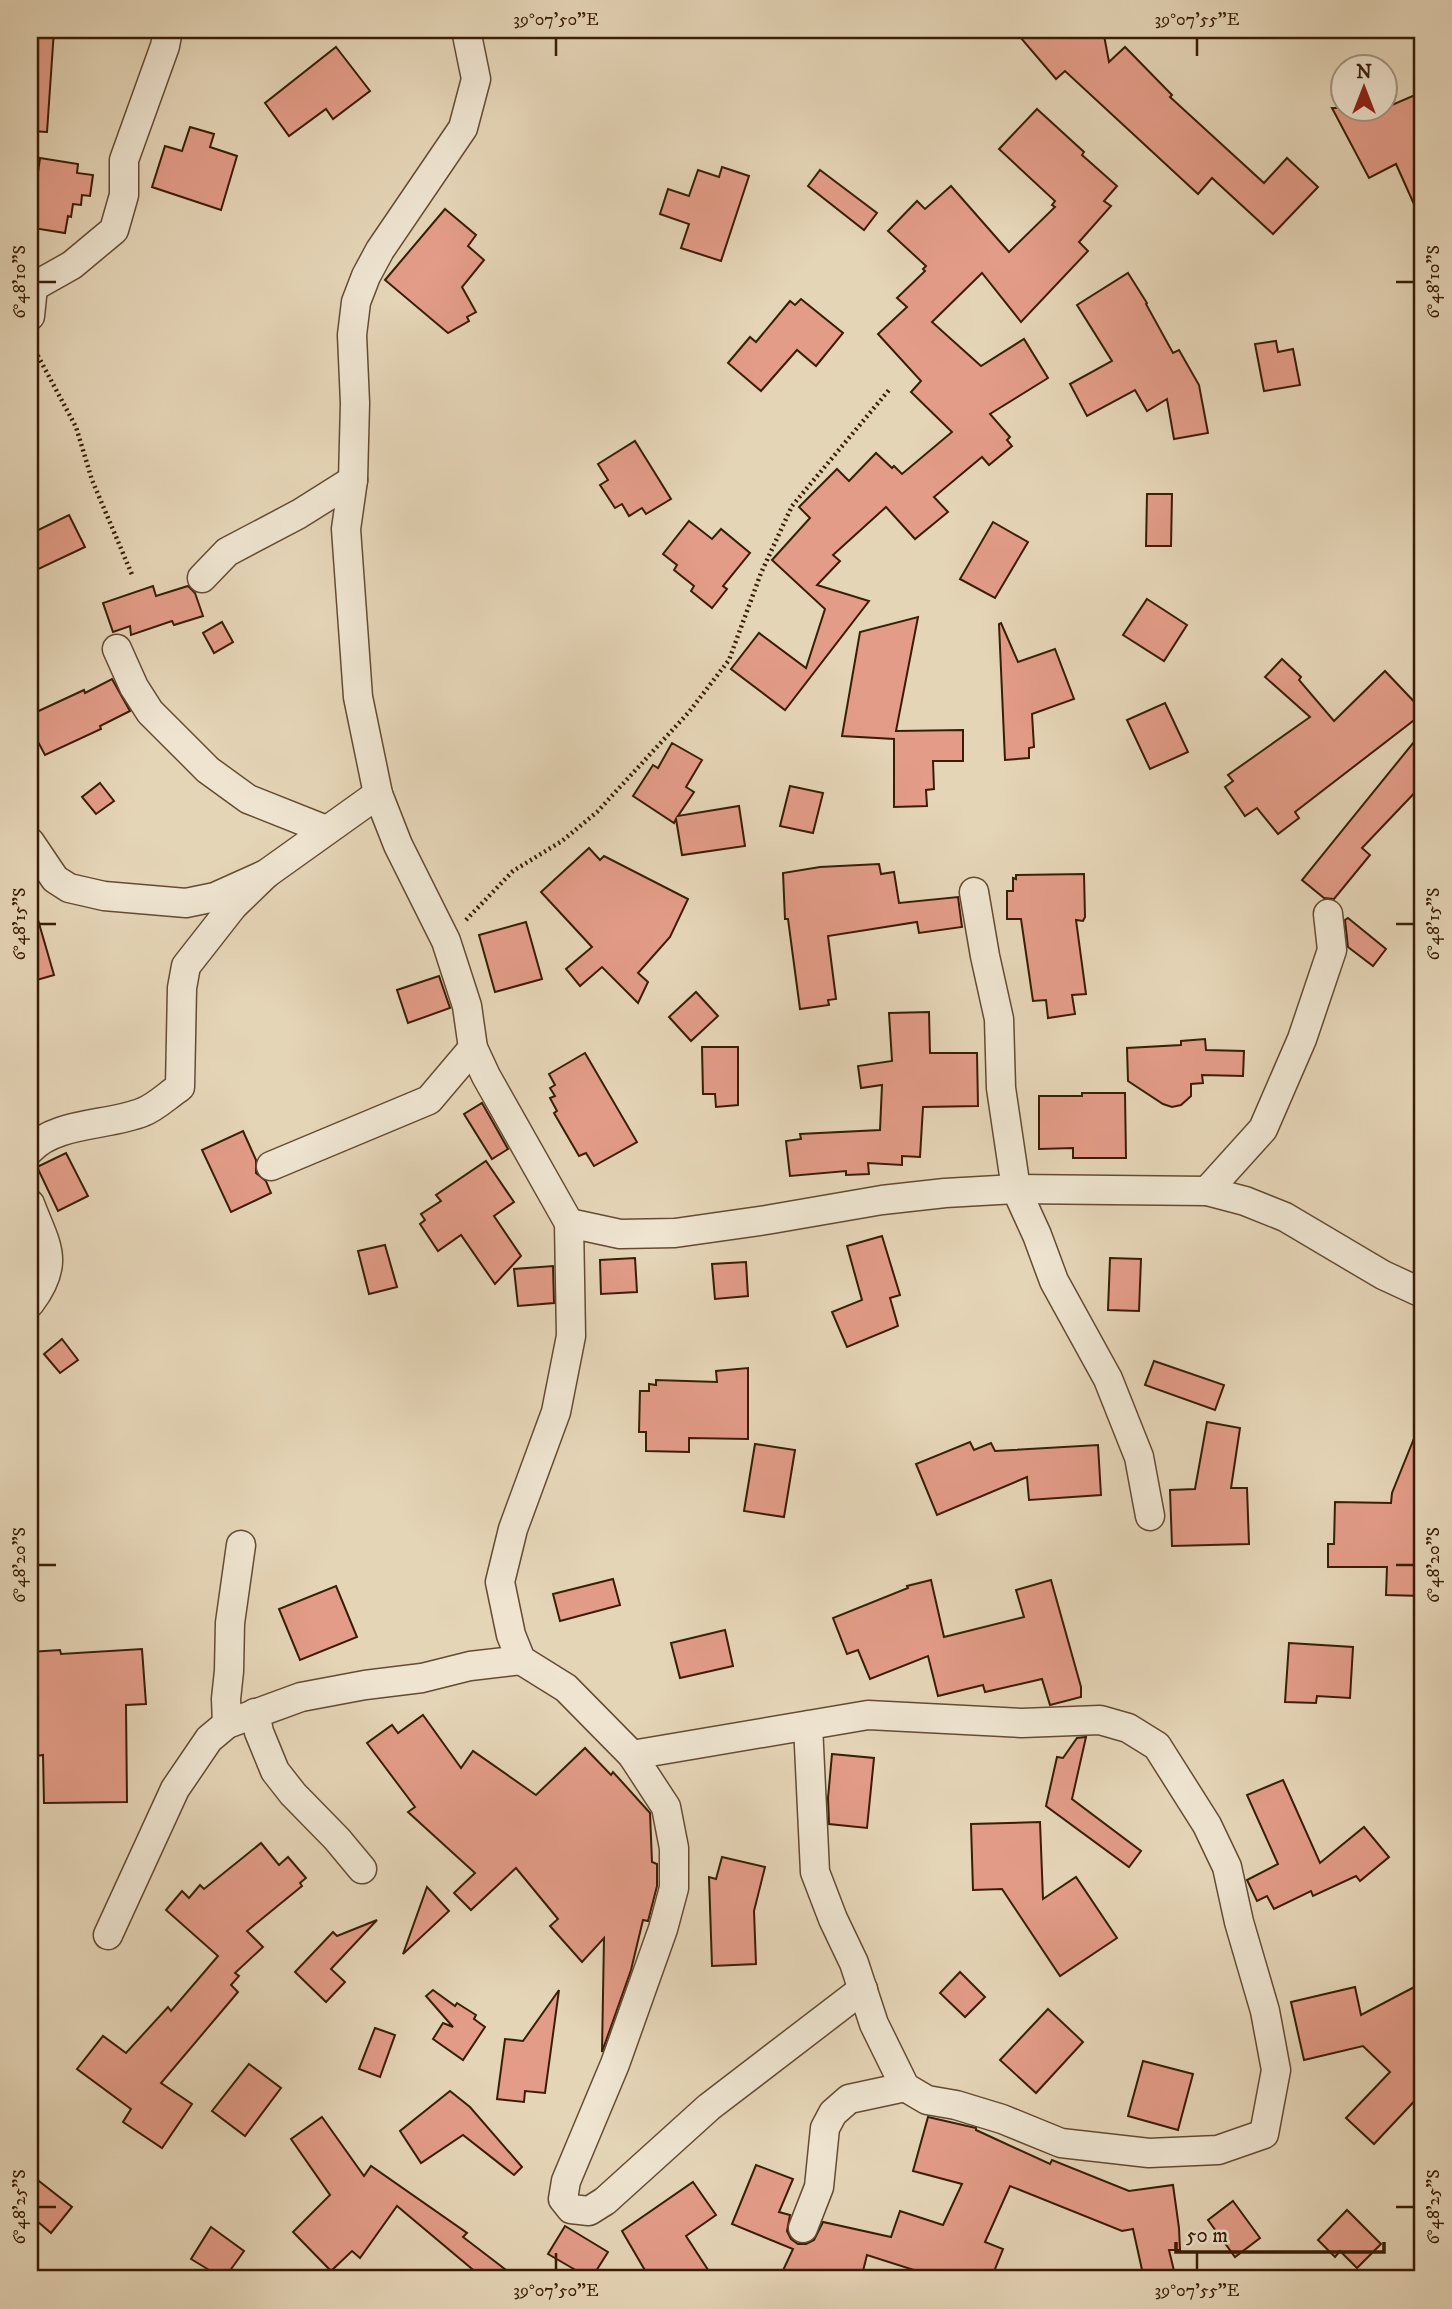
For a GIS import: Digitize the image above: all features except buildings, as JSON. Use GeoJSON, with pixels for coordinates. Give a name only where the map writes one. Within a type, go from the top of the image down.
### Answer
{"type":"FeatureCollection","features":[{"type":"Feature","properties":{"kind":"street"},"geometry":{"type":"LineString","coordinates":[[30,316],[33,287],[72,265],[114,230],[124,195],[124,160],[165,46],[168,30]]}},
{"type":"Feature","properties":{"kind":"street"},"geometry":{"type":"LineString","coordinates":[[466,30],[477,79],[463,128],[380,250],[356,302],[352,335],[355,403],[353,480],[346,529],[362,719],[378,794],[398,845],[446,941],[467,1006],[473,1048],[569,1223],[569,1349],[556,1412],[513,1529],[499,1582],[511,1636],[521,1660],[566,1688],[632,1755],[666,1807],[674,1848],[674,1888],[663,1929],[615,2064],[566,2181],[563,2199],[571,2209],[589,2211],[605,2201],[709,2107],[863,1989]]}},
{"type":"Feature","properties":{"kind":"street"},"geometry":{"type":"LineString","coordinates":[[202,578],[226,552],[299,514],[353,480]]}},
{"type":"Feature","properties":{"kind":"street"},"geometry":{"type":"LineString","coordinates":[[117,649],[134,687],[150,712],[208,770],[248,799],[326,830]]}},
{"type":"Feature","properties":{"kind":"street"},"geometry":{"type":"LineString","coordinates":[[30,1150],[39,1140],[95,1122],[144,1112],[180,1087],[182,988],[186,966],[233,906],[266,874],[378,794]]}},
{"type":"Feature","properties":{"kind":"street"},"geometry":{"type":"LineString","coordinates":[[34,859],[69,888],[104,896],[186,904],[215,897],[266,874]]}},
{"type":"Feature","properties":{"kind":"street"},"geometry":{"type":"LineString","coordinates":[[974,892],[999,1019],[1001,1088],[1016,1189],[1054,1282],[1108,1379],[1139,1457],[1150,1516]]}},
{"type":"Feature","properties":{"kind":"street"},"geometry":{"type":"LineString","coordinates":[[1207,1191],[1263,1129],[1297,1051],[1332,950],[1328,914]]}},
{"type":"Feature","properties":{"kind":"street"},"geometry":{"type":"LineString","coordinates":[[271,1166],[429,1100],[473,1048]]}},
{"type":"Feature","properties":{"kind":"street"},"geometry":{"type":"LineString","coordinates":[[569,1223],[620,1234],[675,1233],[882,1200],[1016,1189],[1207,1191],[1245,1201],[1285,1217],[1383,1275],[1422,1293]]}},
{"type":"Feature","properties":{"kind":"street"},"geometry":{"type":"LineString","coordinates":[[30,1204],[47,1245],[49,1267],[30,1303]]}},
{"type":"Feature","properties":{"kind":"street"},"geometry":{"type":"LineString","coordinates":[[227,1724],[230,1623],[241,1545]]}},
{"type":"Feature","properties":{"kind":"street"},"geometry":{"type":"LineString","coordinates":[[108,1935],[175,1789],[209,1739],[227,1724],[301,1697],[521,1660]]}},
{"type":"Feature","properties":{"kind":"street"},"geometry":{"type":"LineString","coordinates":[[255,1713],[259,1732],[275,1771],[362,1869]]}},
{"type":"Feature","properties":{"kind":"street"},"geometry":{"type":"LineString","coordinates":[[632,1755],[808,1725],[868,1715],[1023,1723],[1100,1720],[1128,1728],[1157,1746],[1207,1825],[1227,1867],[1239,1922],[1262,1998],[1276,2070],[1264,2134],[1218,2150],[1149,2153],[1061,2143],[967,2108],[927,2100],[905,2087],[874,2024],[854,1963],[815,1872],[808,1725]]}},
{"type":"Feature","properties":{"kind":"street"},"geometry":{"type":"LineString","coordinates":[[803,2228],[819,2187],[825,2128],[833,2113],[849,2099],[905,2087]]}},
{"type":"Feature","properties":{"kind":"path"},"geometry":{"type":"LineString","coordinates":[[30,340],[76,427],[92,480],[133,577]]}},
{"type":"Feature","properties":{"kind":"path"},"geometry":{"type":"LineString","coordinates":[[446,941],[513,871],[562,841],[597,812],[689,712],[729,660],[761,573],[792,506],[889,390]]}}]}
